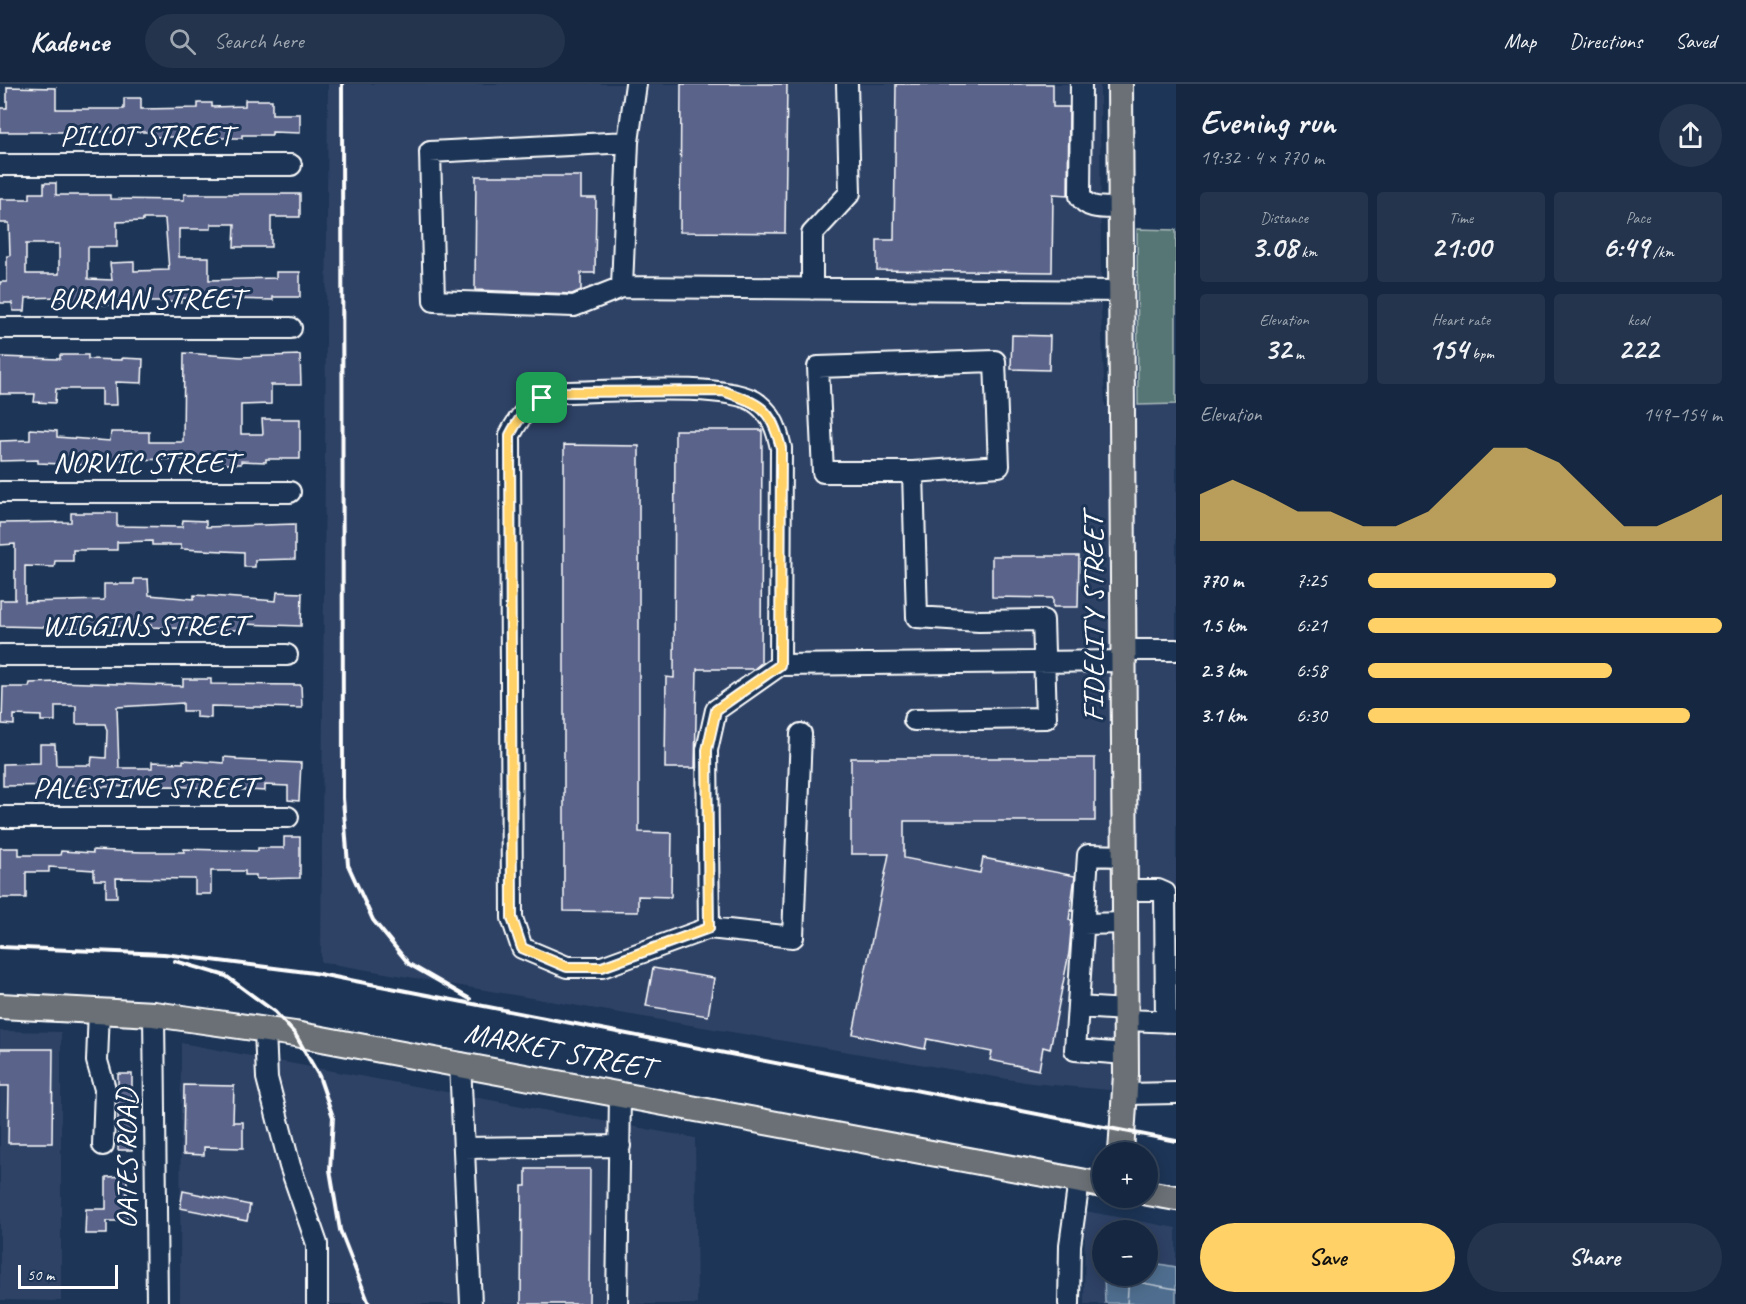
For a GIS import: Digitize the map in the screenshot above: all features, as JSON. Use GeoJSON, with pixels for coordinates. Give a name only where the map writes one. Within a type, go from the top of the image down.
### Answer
{"type":"FeatureCollection","features":[{"type":"Feature","properties":{"kind":"main road","name":"FIDELITY STREET"},"geometry":{"type":"LineString","coordinates":[[1120,84],[1126,890],[1126,1054],[1122,1142]]}},
{"type":"Feature","properties":{"kind":"main road","name":"MARKET STREET"},"geometry":{"type":"LineString","coordinates":[[0,1006],[154,1014],[265,1029],[459,1063],[1091,1183]]}},
{"type":"Feature","properties":{"kind":"main road"},"geometry":{"type":"LineString","coordinates":[[1158,1194],[1176,1198]]}},
{"type":"Feature","properties":{"kind":"street"},"geometry":{"type":"LineString","coordinates":[[622,287],[628,142],[636,84]]}},
{"type":"Feature","properties":{"kind":"street"},"geometry":{"type":"LineString","coordinates":[[812,289],[812,234],[850,193],[847,84]]}},
{"type":"Feature","properties":{"kind":"street"},"geometry":{"type":"LineString","coordinates":[[1081,94],[1080,196],[1083,202],[1092,207],[1122,208]]}},
{"type":"Feature","properties":{"kind":"street"},"geometry":{"type":"LineString","coordinates":[[628,142],[430,152],[435,301],[574,306],[622,287],[1123,291]]}},
{"type":"Feature","properties":{"kind":"street","name":"PILLOT STREET"},"geometry":{"type":"LineString","coordinates":[[0,165],[291,165]]}},
{"type":"Feature","properties":{"kind":"street","name":"BURMAN STREET"},"geometry":{"type":"LineString","coordinates":[[0,328],[291,328]]}},
{"type":"Feature","properties":{"kind":"street"},"geometry":{"type":"LineString","coordinates":[[995,361],[999,466],[913,472],[823,472],[818,367],[995,361]]}},
{"type":"Feature","properties":{"kind":"street"},"geometry":{"type":"LineString","coordinates":[[780,665],[781,448],[776,424],[757,403],[723,391],[564,392],[542,398],[522,412],[510,435],[512,918],[522,948],[567,967],[602,967],[709,928],[793,937],[801,734]]}},
{"type":"Feature","properties":{"kind":"street"},"geometry":{"type":"LineString","coordinates":[[913,472],[917,617],[979,621],[1043,620],[1047,718],[914,720]]}},
{"type":"Feature","properties":{"kind":"street","name":"NORVIC STREET"},"geometry":{"type":"LineString","coordinates":[[0,492],[290,492]]}},
{"type":"Feature","properties":{"kind":"street"},"geometry":{"type":"LineString","coordinates":[[709,928],[707,750],[716,710],[780,665],[1046,662],[1176,650]]}},
{"type":"Feature","properties":{"kind":"street","name":"WIGGINS STREET"},"geometry":{"type":"LineString","coordinates":[[0,655],[287,655]]}},
{"type":"Feature","properties":{"kind":"street","name":"PALESTINE STREET"},"geometry":{"type":"LineString","coordinates":[[0,817],[288,817]]}},
{"type":"Feature","properties":{"kind":"street"},"geometry":{"type":"LineString","coordinates":[[1125,856],[1088,855],[1075,1050],[1126,1054]]}},
{"type":"Feature","properties":{"kind":"street"},"geometry":{"type":"LineString","coordinates":[[1078,1007],[1171,1022],[1170,887],[1158,890],[1126,890]]}},
{"type":"Feature","properties":{"kind":"street"},"geometry":{"type":"LineString","coordinates":[[1083,924],[1126,923]]}},
{"type":"Feature","properties":{"kind":"street"},"geometry":{"type":"LineString","coordinates":[[99,1011],[97,1061],[105,1089],[103,1146]]}},
{"type":"Feature","properties":{"kind":"street","name":"OATES ROAD"},"geometry":{"type":"LineString","coordinates":[[154,1014],[157,1304]]}},
{"type":"Feature","properties":{"kind":"street"},"geometry":{"type":"LineString","coordinates":[[265,1029],[267,1078],[290,1166],[316,1244],[316,1304]]}},
{"type":"Feature","properties":{"kind":"street"},"geometry":{"type":"LineString","coordinates":[[459,1063],[471,1304]]}},
{"type":"Feature","properties":{"kind":"street"},"geometry":{"type":"LineString","coordinates":[[1125,1094],[1176,1093]]}},
{"type":"Feature","properties":{"kind":"street"},"geometry":{"type":"LineString","coordinates":[[617,1304],[621,1094]]}},
{"type":"Feature","properties":{"kind":"street"},"geometry":{"type":"LineString","coordinates":[[464,1148],[620,1146]]}},
{"type":"Feature","properties":{"kind":"street"},"geometry":{"type":"LineString","coordinates":[[1069,1304],[1070,1245],[1091,1183]]}},
{"type":"Feature","properties":{"kind":"shaded area"},"geometry":{"type":"Polygon","coordinates":[[[328,84],[1100,84],[1101,310],[1105,406],[1176,404],[1176,1096],[1031,1083],[321,962],[328,84]]]}},
{"type":"Feature","properties":{"kind":"shaded area"},"geometry":{"type":"Polygon","coordinates":[[[0,1031],[61,1032],[61,1301],[0,1300],[0,1031]]]}},
{"type":"Feature","properties":{"kind":"shaded area"},"geometry":{"type":"Polygon","coordinates":[[[181,1043],[695,1138],[697,1304],[180,1304],[181,1043]]]}},
{"type":"Feature","properties":{"kind":"shaded area"},"geometry":{"type":"Polygon","coordinates":[[[1085,1211],[1133,1220],[1092,1220],[1092,1286],[1158,1286],[1158,1225],[1176,1228],[1176,1304],[1084,1304],[1085,1211]]]}},
{"type":"Feature","properties":{"kind":"green space"},"geometry":{"type":"Polygon","coordinates":[[[1137,229],[1176,230],[1176,404],[1138,405],[1137,229]]]}},
{"type":"Feature","properties":{"kind":"water"},"geometry":{"type":"Polygon","coordinates":[[[1158,1264],[1176,1267],[1176,1304],[1105,1303],[1104,1286],[1158,1286],[1158,1264]]]}},
{"type":"Feature","properties":{"kind":"building"},"geometry":{"type":"Polygon","coordinates":[[[681,84],[787,84],[785,233],[680,232],[681,84]]]}},
{"type":"Feature","properties":{"kind":"building"},"geometry":{"type":"Polygon","coordinates":[[[896,84],[1053,84],[1053,107],[1069,107],[1068,195],[1053,194],[1052,272],[877,270],[877,240],[894,240],[896,84]]]}},
{"type":"Feature","properties":{"kind":"building"},"geometry":{"type":"Polygon","coordinates":[[[7,87],[56,88],[56,109],[124,109],[124,98],[141,98],[141,109],[198,108],[198,103],[212,103],[212,107],[245,106],[245,100],[272,100],[272,114],[300,114],[300,133],[272,132],[272,135],[214,138],[214,133],[179,133],[179,137],[152,137],[152,132],[0,132],[0,108],[7,108],[7,87]]]}},
{"type":"Feature","properties":{"kind":"building"},"geometry":{"type":"Polygon","coordinates":[[[476,176],[581,176],[581,198],[596,198],[595,273],[581,273],[581,290],[572,294],[475,290],[476,176]]]}},
{"type":"Feature","properties":{"kind":"building"},"geometry":{"type":"Polygon","coordinates":[[[44,183],[56,183],[56,195],[110,195],[110,199],[184,200],[184,194],[300,194],[300,217],[271,217],[271,247],[234,247],[235,224],[211,224],[211,229],[179,229],[179,257],[209,257],[209,280],[276,278],[276,272],[300,272],[300,297],[273,297],[273,300],[181,298],[181,302],[112,302],[112,305],[91,304],[91,301],[60,301],[60,297],[26,298],[25,311],[13,311],[12,303],[0,303],[0,282],[7,282],[7,256],[10,256],[9,223],[0,223],[0,199],[30,199],[30,193],[44,193],[44,183]],[[143,219],[143,221],[117,222],[117,247],[88,247],[88,279],[112,280],[110,263],[134,262],[134,271],[169,270],[165,219],[143,219]],[[26,244],[26,274],[59,274],[59,244],[26,244]]]}},
{"type":"Feature","properties":{"kind":"building"},"geometry":{"type":"Polygon","coordinates":[[[1012,335],[1050,336],[1049,370],[1011,369],[1012,335]]]}},
{"type":"Feature","properties":{"kind":"building"},"geometry":{"type":"Polygon","coordinates":[[[184,353],[241,357],[300,355],[301,385],[271,385],[271,404],[241,405],[241,434],[263,434],[262,419],[300,419],[300,459],[266,459],[266,462],[241,461],[241,464],[213,464],[213,459],[87,460],[87,465],[38,463],[38,460],[0,461],[0,441],[30,440],[30,429],[57,431],[57,437],[110,441],[111,432],[149,432],[149,442],[183,442],[184,353]]]}},
{"type":"Feature","properties":{"kind":"building"},"geometry":{"type":"Polygon","coordinates":[[[60,355],[88,355],[88,359],[143,359],[142,383],[116,382],[117,405],[102,405],[102,389],[56,389],[55,403],[34,402],[35,394],[0,394],[0,357],[60,359],[60,355]]]}},
{"type":"Feature","properties":{"kind":"building"},"geometry":{"type":"Polygon","coordinates":[[[675,430],[762,430],[761,663],[754,669],[697,669],[695,768],[665,768],[666,677],[674,678],[675,430]]]}},
{"type":"Feature","properties":{"kind":"building"},"geometry":{"type":"Polygon","coordinates":[[[564,445],[639,446],[639,832],[672,833],[671,897],[638,896],[638,912],[564,911],[564,445]]]}},
{"type":"Feature","properties":{"kind":"building"},"geometry":{"type":"Polygon","coordinates":[[[71,513],[117,513],[117,526],[182,527],[183,520],[206,521],[206,527],[295,524],[295,559],[255,560],[255,567],[244,567],[244,552],[181,549],[181,545],[152,545],[152,541],[117,542],[117,550],[73,550],[73,561],[55,561],[54,567],[25,566],[25,602],[104,600],[104,584],[134,584],[134,579],[148,579],[149,595],[194,599],[194,595],[276,601],[277,592],[302,593],[301,626],[242,624],[242,630],[210,630],[152,627],[151,625],[88,628],[0,626],[0,600],[15,600],[15,544],[0,545],[0,523],[71,522],[71,513]]]}},
{"type":"Feature","properties":{"kind":"building"},"geometry":{"type":"Polygon","coordinates":[[[992,556],[1079,556],[1078,607],[1053,607],[1053,598],[992,597],[992,556]]]}},
{"type":"Feature","properties":{"kind":"building"},"geometry":{"type":"Polygon","coordinates":[[[183,679],[211,679],[211,684],[301,685],[302,708],[211,706],[211,718],[196,717],[196,711],[183,711],[183,703],[117,707],[119,768],[152,768],[152,762],[183,763],[183,760],[224,763],[224,757],[236,758],[236,760],[301,763],[299,801],[288,800],[288,786],[265,785],[265,791],[171,786],[86,787],[86,791],[76,791],[75,785],[3,786],[3,764],[40,763],[40,744],[55,744],[56,765],[91,765],[92,757],[106,758],[107,731],[105,724],[76,724],[76,706],[55,706],[55,721],[41,721],[41,716],[14,715],[14,725],[2,724],[3,687],[29,687],[30,683],[58,682],[183,686],[183,679]]]}},
{"type":"Feature","properties":{"kind":"building"},"geometry":{"type":"Polygon","coordinates":[[[851,758],[1095,758],[1095,821],[904,821],[904,858],[980,873],[983,858],[1075,876],[1069,920],[1072,920],[1069,953],[1050,1049],[1043,1047],[1039,1070],[990,1060],[992,1052],[927,1039],[925,1049],[853,1034],[889,854],[851,854],[851,758]]]}},
{"type":"Feature","properties":{"kind":"building"},"geometry":{"type":"Polygon","coordinates":[[[284,837],[300,837],[300,878],[256,879],[256,875],[245,875],[245,871],[211,871],[211,894],[195,894],[195,879],[116,878],[117,897],[106,897],[106,880],[94,880],[94,870],[49,867],[49,872],[26,872],[26,898],[0,898],[0,848],[19,848],[19,855],[60,855],[61,851],[93,853],[93,850],[258,851],[258,848],[284,848],[284,837]]]}},
{"type":"Feature","properties":{"kind":"building"},"geometry":{"type":"Polygon","coordinates":[[[653,968],[714,978],[708,1016],[646,1006],[653,968]]]}},
{"type":"Feature","properties":{"kind":"building"},"geometry":{"type":"Polygon","coordinates":[[[0,1049],[53,1049],[52,1143],[8,1143],[9,1086],[0,1086],[0,1049]]]}},
{"type":"Feature","properties":{"kind":"building"},"geometry":{"type":"Polygon","coordinates":[[[118,1074],[132,1074],[132,1150],[118,1150],[118,1074]]]}},
{"type":"Feature","properties":{"kind":"building"},"geometry":{"type":"Polygon","coordinates":[[[184,1085],[234,1086],[233,1122],[243,1122],[243,1148],[204,1147],[204,1155],[183,1154],[184,1085]]]}},
{"type":"Feature","properties":{"kind":"building"},"geometry":{"type":"Polygon","coordinates":[[[526,1169],[590,1169],[589,1304],[521,1304],[522,1186],[526,1186],[526,1169]]]}},
{"type":"Feature","properties":{"kind":"building"},"geometry":{"type":"Polygon","coordinates":[[[127,1176],[127,1221],[107,1221],[107,1234],[85,1234],[86,1209],[106,1209],[106,1177],[127,1176]]]}},
{"type":"Feature","properties":{"kind":"building"},"geometry":{"type":"Polygon","coordinates":[[[183,1191],[250,1205],[247,1221],[180,1208],[183,1191]]]}},
{"type":"Feature","properties":{"kind":"railway"},"geometry":{"type":"LineString","coordinates":[[342,84],[343,798],[348,865],[373,920],[409,964],[470,999]]}},
{"type":"Feature","properties":{"kind":"railway"},"geometry":{"type":"LineString","coordinates":[[0,947],[164,954],[314,973],[1176,1141]]}},
{"type":"Feature","properties":{"kind":"railway"},"geometry":{"type":"LineString","coordinates":[[175,961],[226,976],[275,1012],[295,1034],[319,1076],[333,1117],[330,1170],[340,1230],[369,1304]]}},
{"type":"Feature","properties":{"kind":"route"},"geometry":{"type":"LineString","coordinates":[[723,391],[757,403],[776,424],[781,448],[780,665],[716,710],[707,750],[709,928],[602,967],[567,967],[522,948],[512,918],[510,435],[522,412],[542,398],[564,392],[723,391]]}}]}
